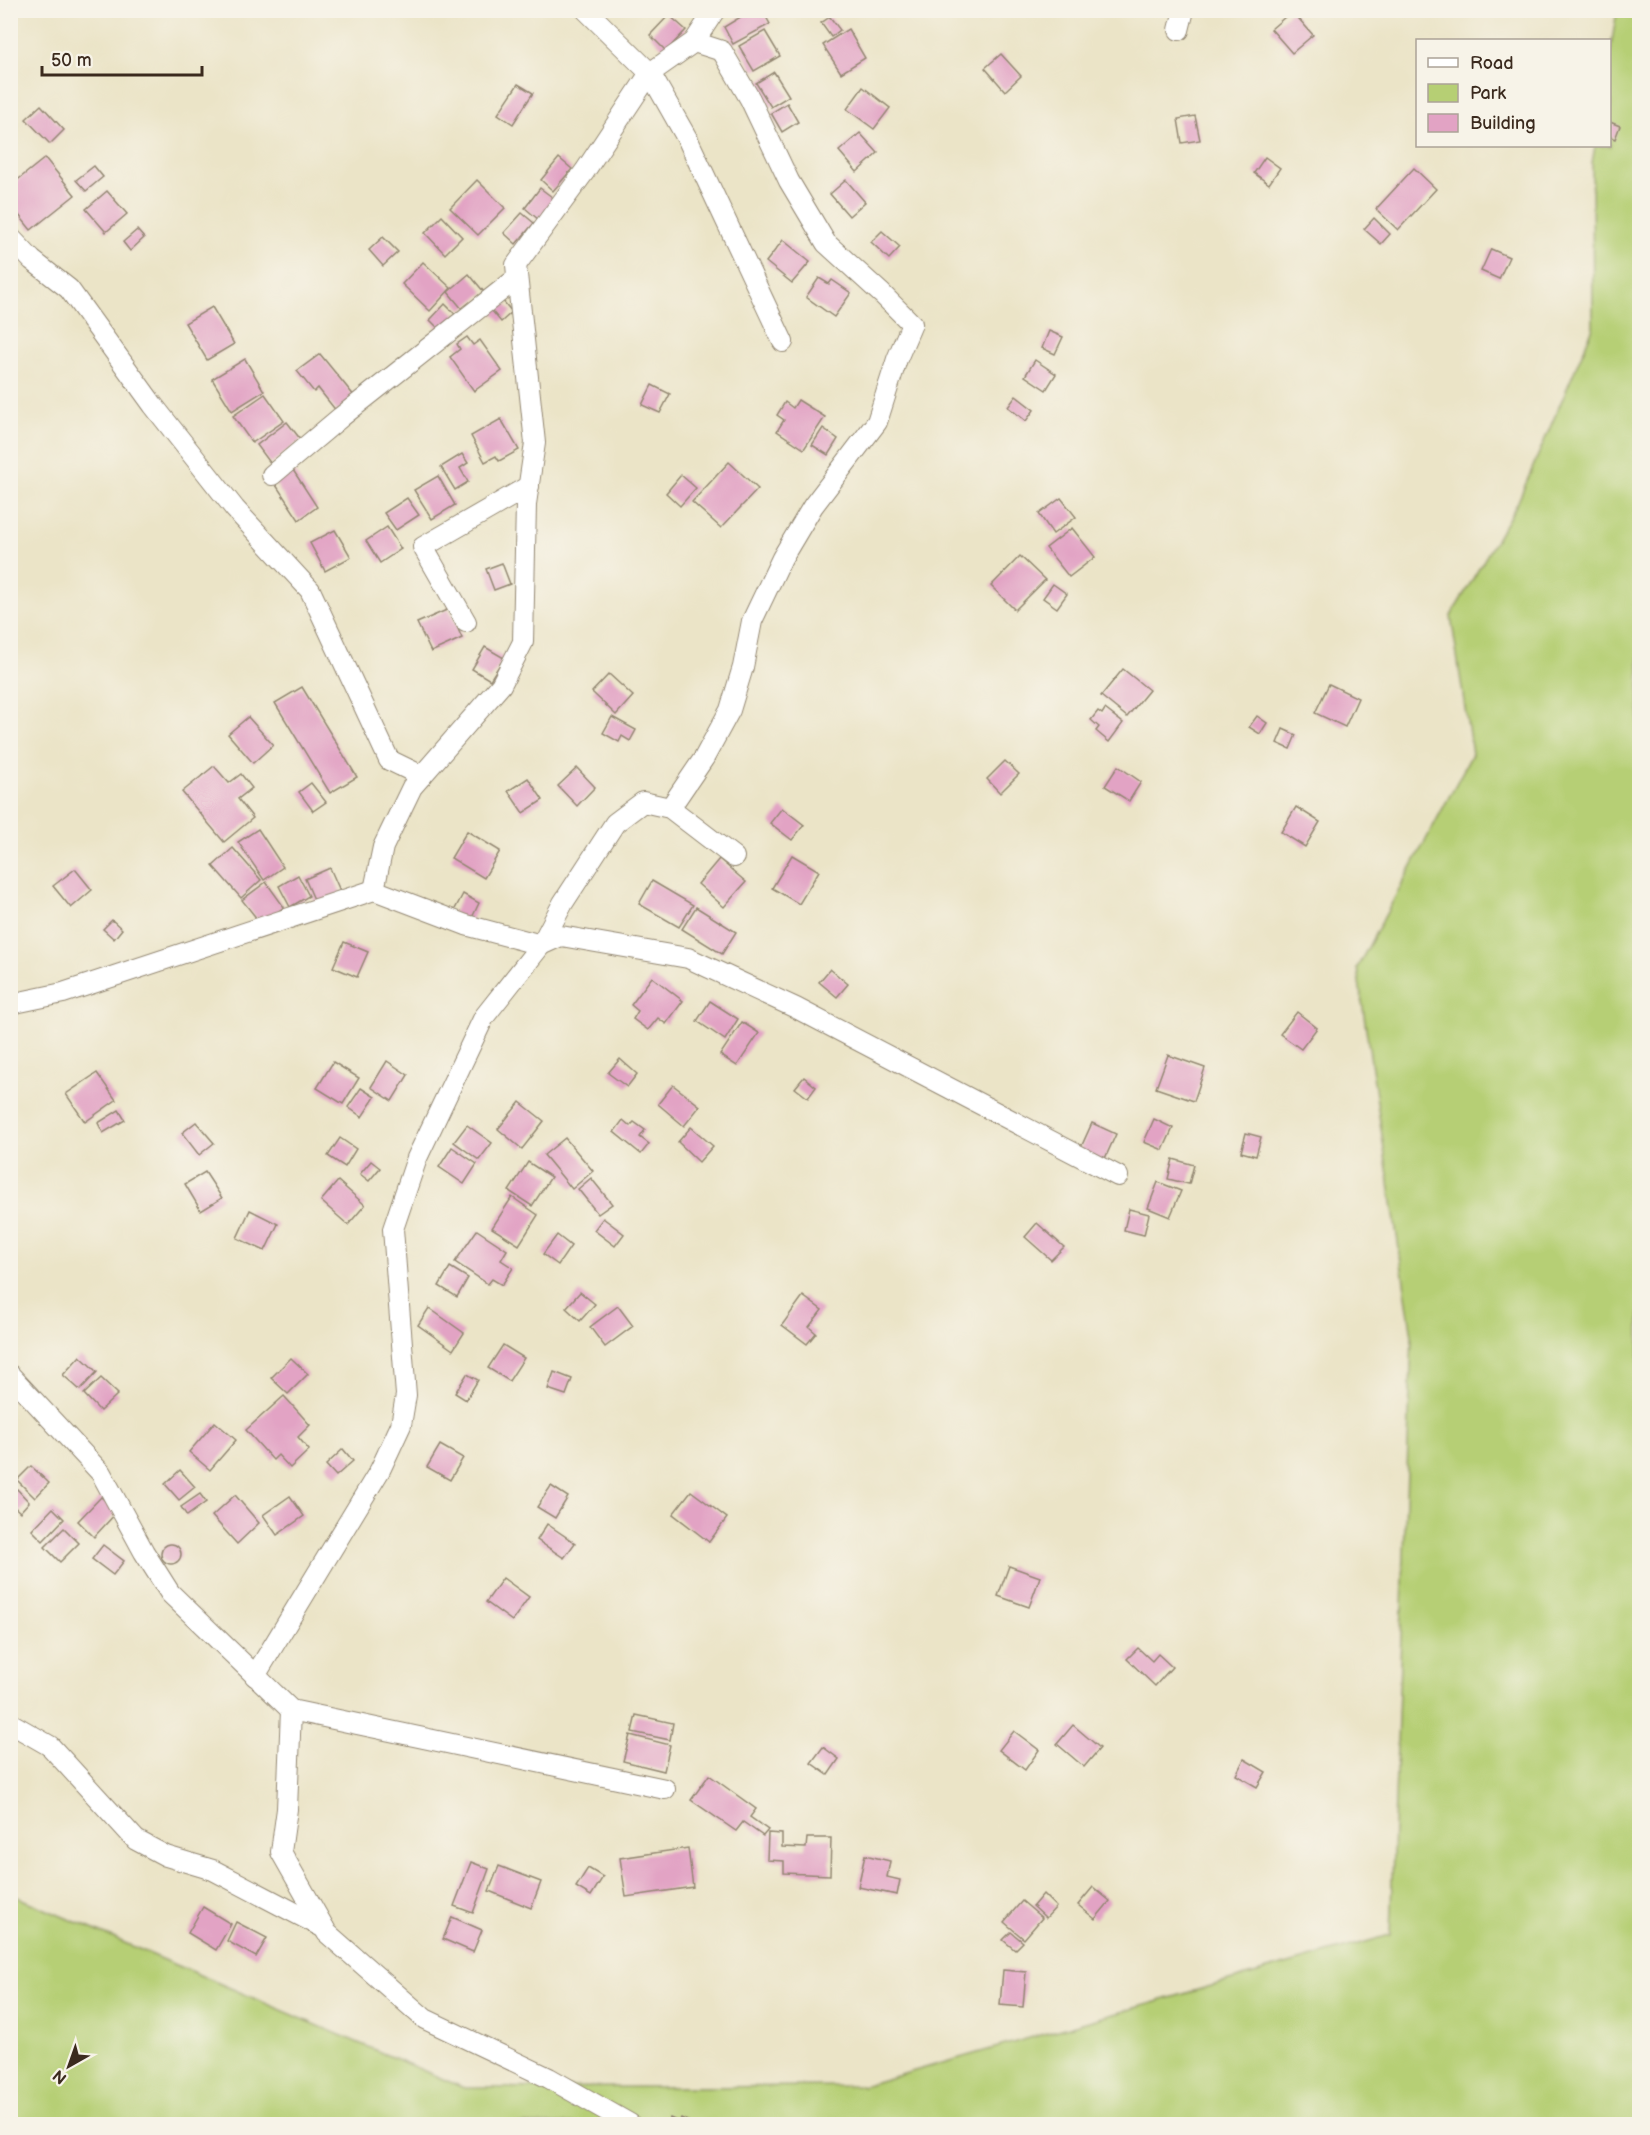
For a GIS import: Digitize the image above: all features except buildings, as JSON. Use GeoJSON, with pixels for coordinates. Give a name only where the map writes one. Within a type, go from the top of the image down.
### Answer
{"type":"FeatureCollection","features":[{"type":"Feature","properties":{"kind":"street"},"geometry":{"type":"LineString","coordinates":[[586,10],[650,73],[688,140],[783,342]]}},
{"type":"Feature","properties":{"kind":"street"},"geometry":{"type":"LineString","coordinates":[[374,890],[383,847],[412,786],[501,685],[523,642],[526,504],[535,443],[516,265],[585,171],[650,73],[694,42],[715,10]]}},
{"type":"Feature","properties":{"kind":"street"},"geometry":{"type":"LineString","coordinates":[[1179,30],[1185,10]]}},
{"type":"Feature","properties":{"kind":"street"},"geometry":{"type":"LineString","coordinates":[[670,808],[704,758],[730,710],[743,667],[752,621],[782,558],[813,506],[877,422],[897,359],[912,324],[826,243],[789,180],[750,99],[722,51],[694,42]]}},
{"type":"Feature","properties":{"kind":"street"},"geometry":{"type":"LineString","coordinates":[[10,237],[32,260],[69,290],[153,405],[220,490],[310,590],[389,760],[422,776]]}},
{"type":"Feature","properties":{"kind":"street"},"geometry":{"type":"LineString","coordinates":[[272,475],[341,417],[517,278]]}},
{"type":"Feature","properties":{"kind":"street"},"geometry":{"type":"LineString","coordinates":[[466,622],[423,547],[529,486]]}},
{"type":"Feature","properties":{"kind":"street"},"geometry":{"type":"LineString","coordinates":[[255,1676],[380,1470],[401,1425],[406,1395],[393,1229],[417,1158],[484,1017],[541,945],[563,903],[615,823],[644,802],[670,808],[734,857]]}},
{"type":"Feature","properties":{"kind":"street"},"geometry":{"type":"LineString","coordinates":[[10,1004],[63,993],[374,890],[466,925],[541,945],[561,936],[688,958],[796,1008],[1118,1176]]}},
{"type":"Feature","properties":{"kind":"street"},"geometry":{"type":"LineString","coordinates":[[10,1375],[100,1473],[170,1593],[291,1710],[665,1789]]}},
{"type":"Feature","properties":{"kind":"street"},"geometry":{"type":"LineString","coordinates":[[291,1710],[287,1809],[281,1852],[327,1933],[425,2019],[549,2078],[630,2124]]}},
{"type":"Feature","properties":{"kind":"street"},"geometry":{"type":"LineString","coordinates":[[10,1723],[50,1746],[136,1840],[166,1856],[213,1870],[324,1928]]}},
{"type":"Feature","properties":{"kind":"green space"},"geometry":{"type":"Polygon","coordinates":[[[1617,11],[1639,11],[1639,2124],[11,2124],[10,1894],[464,2088],[862,2086],[1390,1935],[1412,1336],[1357,968],[1472,754],[1451,616],[1517,504],[1593,328],[1592,163],[1595,147],[1611,147],[1611,47],[1617,11]]]}}]}
